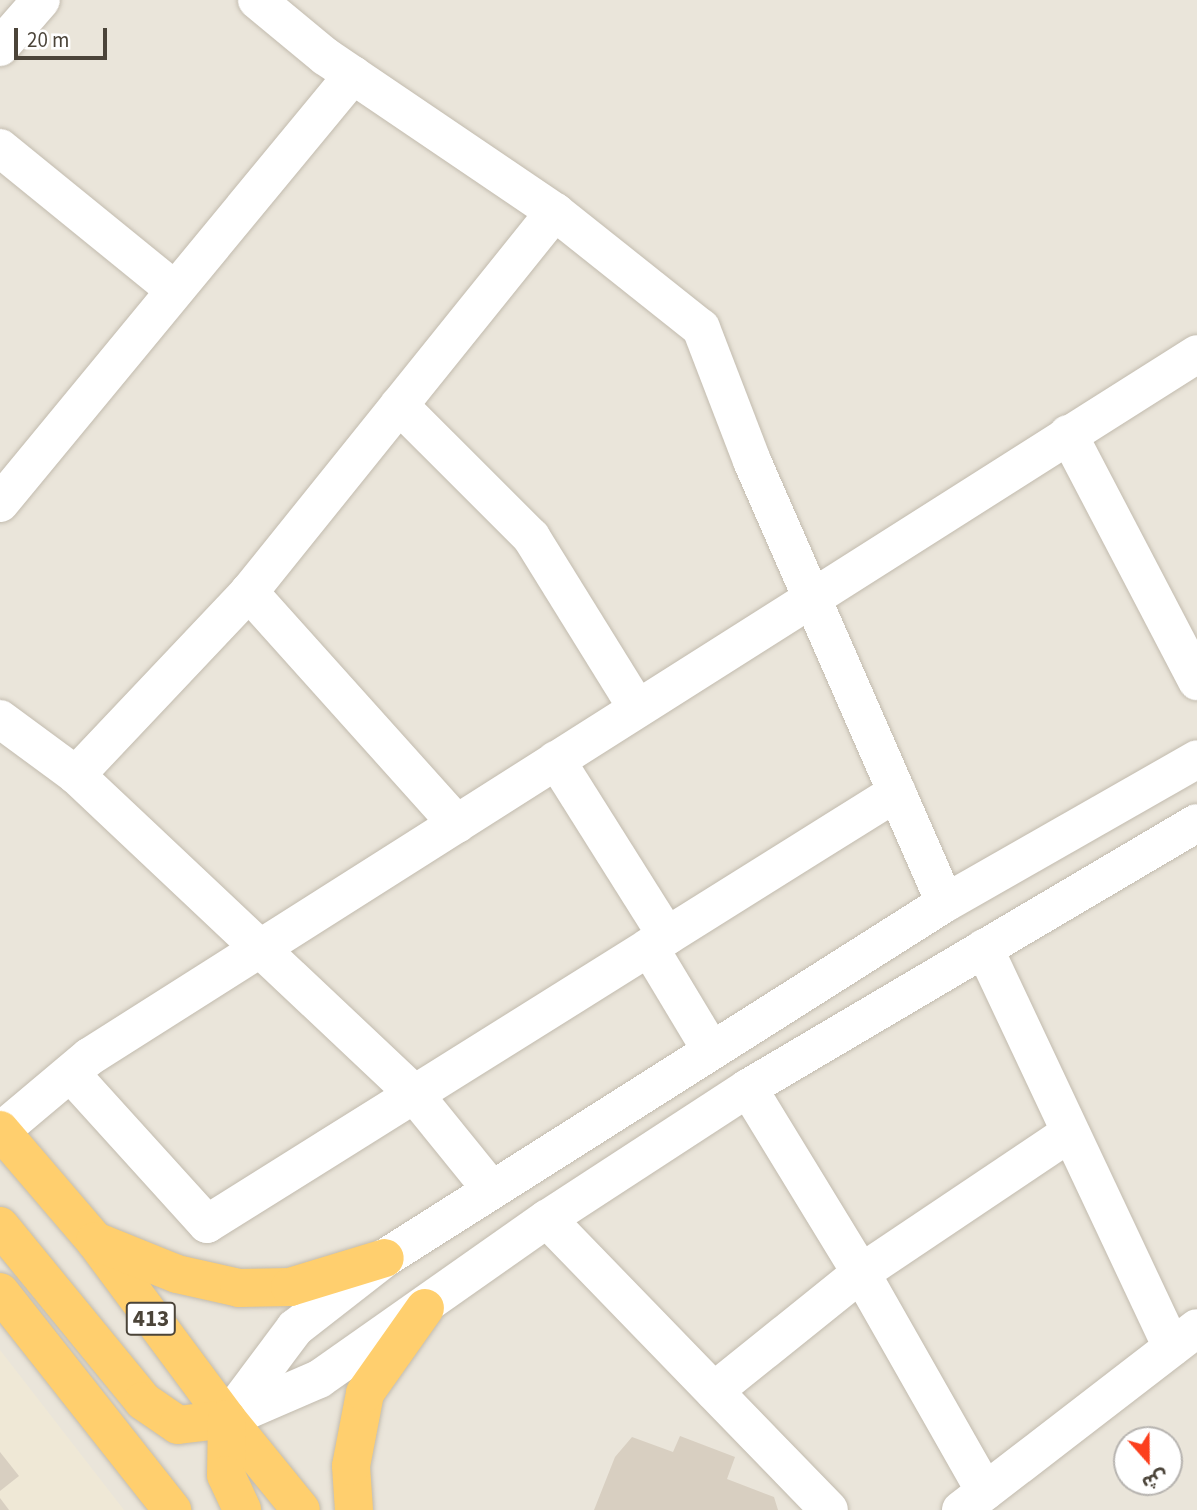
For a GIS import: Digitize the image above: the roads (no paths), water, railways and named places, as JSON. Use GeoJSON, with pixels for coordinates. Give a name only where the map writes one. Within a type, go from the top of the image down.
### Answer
{"type":"FeatureCollection","features":[{"type":"Feature","properties":{"kind":"highway","name":"413"},"geometry":{"type":"LineString","coordinates":[[0,1130],[95,1241],[227,1419],[301,1510]]}},
{"type":"Feature","properties":{"kind":"highway"},"geometry":{"type":"LineString","coordinates":[[0,1226],[143,1401],[178,1425],[227,1419],[226,1475],[242,1510]]}},
{"type":"Feature","properties":{"kind":"highway"},"geometry":{"type":"LineString","coordinates":[[95,1241],[177,1274],[239,1288],[290,1287],[385,1258]]}},
{"type":"Feature","properties":{"kind":"highway"},"geometry":{"type":"LineString","coordinates":[[0,1292],[172,1510]]}},
{"type":"Feature","properties":{"kind":"highway"},"geometry":{"type":"LineString","coordinates":[[354,1510],[351,1466],[365,1393],[425,1308]]}},
{"type":"Feature","properties":{"kind":"highway"},"geometry":{"type":"LineString","coordinates":[[73,1315],[109,1340],[128,1341],[149,1317]]}},
{"type":"Feature","properties":{"kind":"street"},"geometry":{"type":"LineString","coordinates":[[0,47],[41,0]]}},
{"type":"Feature","properties":{"kind":"street"},"geometry":{"type":"LineString","coordinates":[[257,0],[353,75],[555,212],[701,328],[811,597],[945,902]]}},
{"type":"Feature","properties":{"kind":"street"},"geometry":{"type":"LineString","coordinates":[[0,503],[353,75]]}},
{"type":"Feature","properties":{"kind":"street"},"geometry":{"type":"LineString","coordinates":[[0,148],[175,290]]}},
{"type":"Feature","properties":{"kind":"street"},"geometry":{"type":"LineString","coordinates":[[76,775],[249,592],[555,212]]}},
{"type":"Feature","properties":{"kind":"street"},"geometry":{"type":"LineString","coordinates":[[0,1130],[72,1075],[89,1057],[1197,354]]}},
{"type":"Feature","properties":{"kind":"street"},"geometry":{"type":"LineString","coordinates":[[399,405],[531,537],[637,708]]}},
{"type":"Feature","properties":{"kind":"street"},"geometry":{"type":"LineString","coordinates":[[1068,434],[1197,681]]}},
{"type":"Feature","properties":{"kind":"street"},"geometry":{"type":"LineString","coordinates":[[249,592],[457,824]]}},
{"type":"Feature","properties":{"kind":"street"},"geometry":{"type":"LineString","coordinates":[[0,719],[76,775],[263,948],[414,1094],[490,1188]]}},
{"type":"Feature","properties":{"kind":"street"},"geometry":{"type":"LineString","coordinates":[[227,1419],[295,1328],[385,1258],[490,1188],[945,902],[1197,759]]}},
{"type":"Feature","properties":{"kind":"street"},"geometry":{"type":"LineString","coordinates":[[556,760],[658,941],[711,1050]]}},
{"type":"Feature","properties":{"kind":"street"},"geometry":{"type":"LineString","coordinates":[[72,1075],[207,1224],[897,792]]}},
{"type":"Feature","properties":{"kind":"street"},"geometry":{"type":"LineString","coordinates":[[227,1419],[319,1380],[425,1308],[547,1219],[747,1088],[1197,823]]}},
{"type":"Feature","properties":{"kind":"street"},"geometry":{"type":"LineString","coordinates":[[747,1088],[861,1273],[973,1501],[1185,1337],[1069,1133],[984,948]]}},
{"type":"Feature","properties":{"kind":"street"},"geometry":{"type":"LineString","coordinates":[[714,1391],[861,1273],[1069,1133]]}},
{"type":"Feature","properties":{"kind":"street"},"geometry":{"type":"LineString","coordinates":[[547,1219],[829,1510]]}},
{"type":"Feature","properties":{"kind":"street"},"geometry":{"type":"LineString","coordinates":[[295,1328],[295,1357],[305,1371],[319,1380]]}}]}
